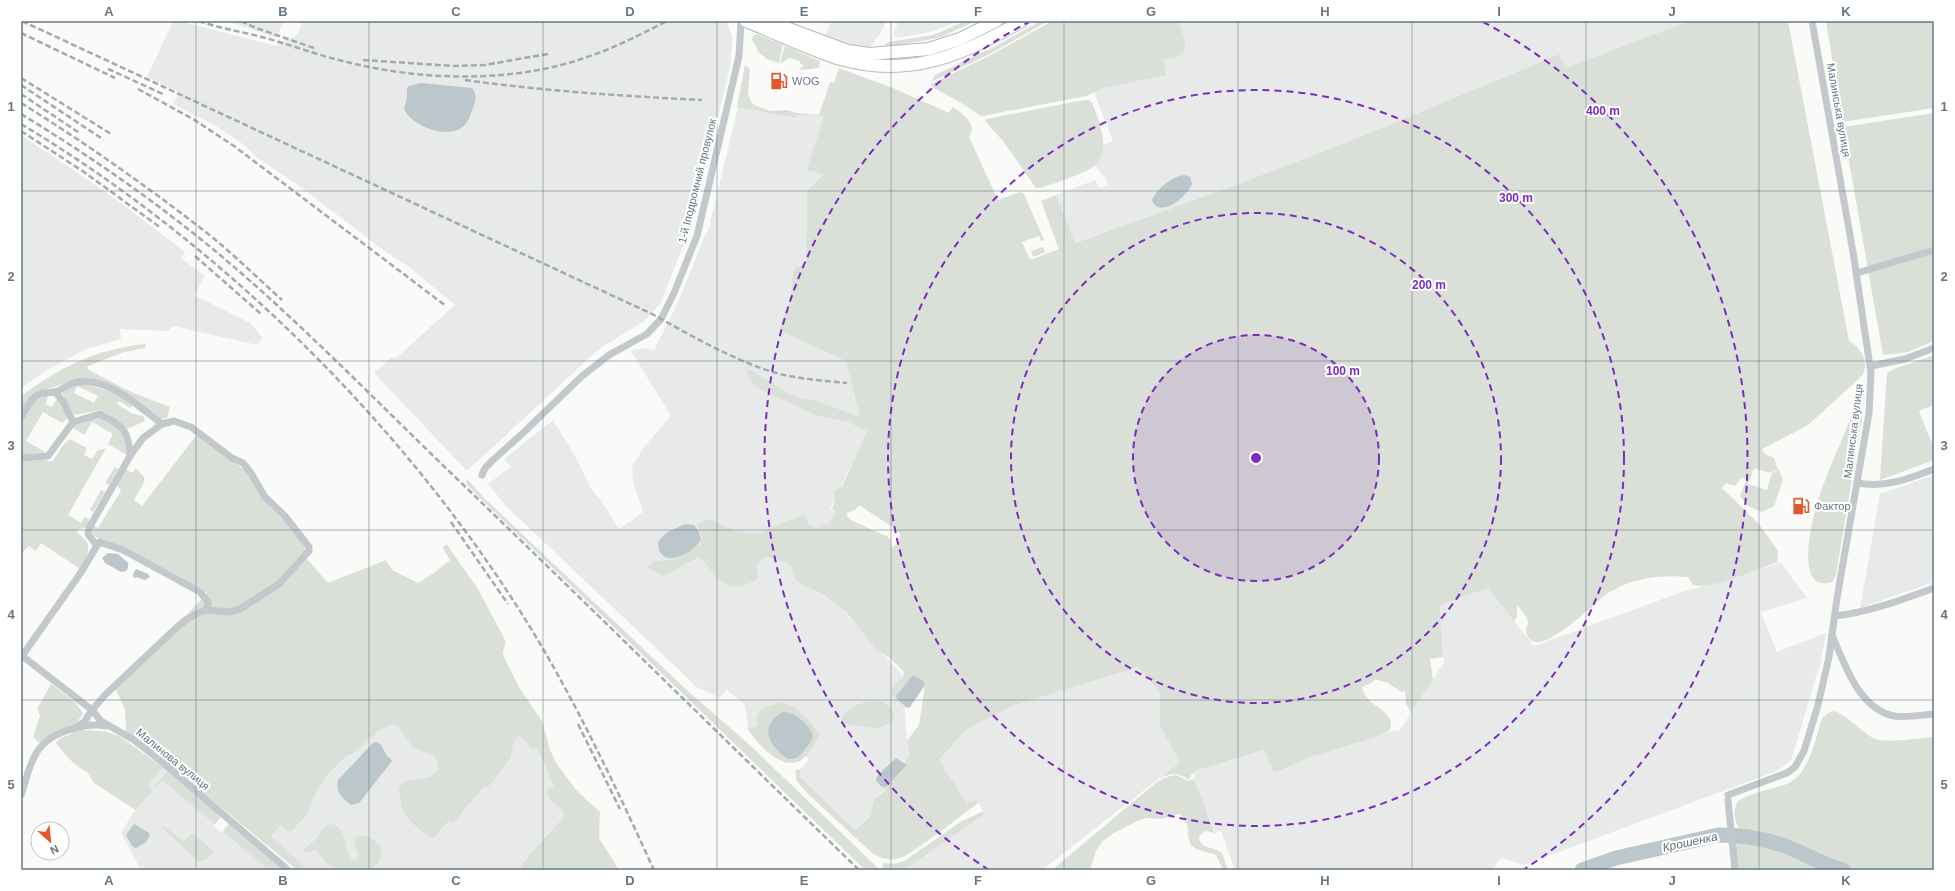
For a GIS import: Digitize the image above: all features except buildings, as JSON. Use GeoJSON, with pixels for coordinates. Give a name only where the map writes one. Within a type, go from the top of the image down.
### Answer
{"type":"FeatureCollection","features":[{"type":"Feature","properties":{"kind":"main road"},"geometry":{"type":"LineString","coordinates":[[746,21],[836,57],[867,64],[905,65],[928,63],[962,52],[1022,21]]}},
{"type":"Feature","properties":{"kind":"main road"},"geometry":{"type":"LineString","coordinates":[[768,21],[848,51],[869,54],[912,52],[936,48],[960,39],[996,21]]}},
{"type":"Feature","properties":{"kind":"street","name":"1-й Іподромний провулок"},"geometry":{"type":"LineString","coordinates":[[482,475],[485,468],[493,460],[527,430],[581,377],[609,355],[647,334],[660,319],[674,293],[697,236],[738,62],[741,21]]}},
{"type":"Feature","properties":{"kind":"street","name":"Малинська вулиця"},"geometry":{"type":"LineString","coordinates":[[1735,870],[1728,798],[1782,775],[1795,767],[1810,734],[1829,657],[1868,413],[1871,366],[1857,273],[1812,21]]}},
{"type":"Feature","properties":{"kind":"street"},"geometry":{"type":"LineString","coordinates":[[1857,273],[1934,250]]}},
{"type":"Feature","properties":{"kind":"street"},"geometry":{"type":"LineString","coordinates":[[1871,366],[1905,360],[1934,348]]}},
{"type":"Feature","properties":{"kind":"street"},"geometry":{"type":"LineString","coordinates":[[21,417],[31,401],[38,395],[55,392],[77,382],[98,384],[122,394],[162,424]]}},
{"type":"Feature","properties":{"kind":"street"},"geometry":{"type":"LineString","coordinates":[[55,392],[63,401],[73,422]]}},
{"type":"Feature","properties":{"kind":"street"},"geometry":{"type":"LineString","coordinates":[[21,458],[48,456],[73,422],[100,414],[121,426],[124,430],[130,456]]}},
{"type":"Feature","properties":{"kind":"street"},"geometry":{"type":"LineString","coordinates":[[21,795],[37,752],[41,746],[49,740],[84,722],[92,710],[176,628],[198,612],[207,610],[229,612],[240,609],[279,584],[309,551],[308,544],[265,497],[243,464],[232,458],[191,427],[174,421],[162,424],[143,438],[130,456],[89,528],[88,534],[98,544],[123,550],[200,592],[208,602],[207,610]]}},
{"type":"Feature","properties":{"kind":"street"},"geometry":{"type":"LineString","coordinates":[[1858,483],[1877,485],[1889,484],[1905,481],[1934,469]]}},
{"type":"Feature","properties":{"kind":"street"},"geometry":{"type":"LineString","coordinates":[[22,656],[82,571],[98,544]]}},
{"type":"Feature","properties":{"kind":"street"},"geometry":{"type":"LineString","coordinates":[[1835,616],[1865,611],[1891,604],[1934,588]]}},
{"type":"Feature","properties":{"kind":"street"},"geometry":{"type":"LineString","coordinates":[[1832,634],[1855,682],[1871,704],[1893,716],[1934,714]]}},
{"type":"Feature","properties":{"kind":"street","name":"Малинова вулиця"},"geometry":{"type":"LineString","coordinates":[[22,656],[92,710],[96,716],[111,727],[134,740],[161,761],[288,870]]}},
{"type":"Feature","properties":{"kind":"street"},"geometry":{"type":"LineString","coordinates":[[73,729],[94,725],[111,727]]}},
{"type":"Feature","properties":{"kind":"shaded area"},"geometry":{"type":"Polygon","coordinates":[[[173,21],[179,21],[276,46],[298,34],[303,21],[726,21],[732,36],[730,67],[690,227],[661,303],[643,322],[599,349],[467,471],[374,373],[392,357],[395,359],[455,305],[407,265],[390,255],[303,189],[258,158],[240,142],[216,126],[173,104],[179,92],[147,77],[173,21]]]}},
{"type":"Feature","properties":{"kind":"shaded area"},"geometry":{"type":"Polygon","coordinates":[[[227,21],[283,21],[277,38],[227,21]]]}},
{"type":"Feature","properties":{"kind":"shaded area"},"geometry":{"type":"Polygon","coordinates":[[[832,21],[886,21],[880,34],[870,47],[844,44],[824,38],[832,21]]]}},
{"type":"Feature","properties":{"kind":"shaded area"},"geometry":{"type":"Polygon","coordinates":[[[899,21],[958,21],[931,32],[897,38],[893,34],[899,21]]]}},
{"type":"Feature","properties":{"kind":"shaded area"},"geometry":{"type":"Polygon","coordinates":[[[966,21],[976,21],[941,37],[891,47],[884,45],[889,42],[933,35],[966,21]]]}},
{"type":"Feature","properties":{"kind":"shaded area"},"geometry":{"type":"Polygon","coordinates":[[[1040,21],[1048,21],[988,55],[931,82],[935,75],[996,46],[1040,21]]]}},
{"type":"Feature","properties":{"kind":"shaded area"},"geometry":{"type":"Polygon","coordinates":[[[1052,21],[1179,21],[1185,42],[1185,48],[1184,52],[1180,55],[1164,59],[1166,75],[1103,88],[1086,96],[982,116],[962,103],[932,87],[931,84],[989,56],[1052,21]]]}},
{"type":"Feature","properties":{"kind":"shaded area"},"geometry":{"type":"Polygon","coordinates":[[[1060,21],[1689,21],[1565,68],[1560,54],[1360,137],[1233,186],[1074,243],[1056,195],[1095,180],[1099,188],[1108,185],[1105,178],[1095,165],[1098,163],[1103,153],[1103,145],[1113,141],[1094,92],[1086,96],[981,116],[954,99],[1060,21]]]}},
{"type":"Feature","properties":{"kind":"shaded area"},"geometry":{"type":"Polygon","coordinates":[[[1689,21],[1788,21],[1849,341],[1860,351],[1865,361],[1865,366],[1862,376],[1808,425],[1762,449],[1764,453],[1774,458],[1778,469],[1770,473],[1754,468],[1748,484],[1767,490],[1772,473],[1779,469],[1783,480],[1774,506],[1762,512],[1748,506],[1740,496],[1746,480],[1742,477],[1735,486],[1726,483],[1722,488],[1759,524],[1778,551],[1777,562],[1735,578],[1701,586],[1693,585],[1688,577],[1670,576],[1635,581],[1606,594],[1568,627],[1546,640],[1537,642],[1528,637],[1526,629],[1528,625],[1527,619],[1517,605],[1517,616],[1514,621],[1488,588],[1440,605],[1443,657],[1430,659],[1433,680],[1411,712],[1406,704],[1405,691],[1401,692],[1388,683],[1375,679],[1373,682],[1362,687],[1362,689],[1368,699],[1384,712],[1390,720],[1390,730],[1376,737],[1313,756],[1274,773],[1264,750],[1198,770],[1191,775],[1189,780],[1185,777],[1174,774],[1159,779],[1180,762],[1160,726],[1160,692],[1138,667],[1015,705],[971,727],[963,733],[939,760],[967,803],[976,799],[978,803],[925,843],[897,859],[883,858],[871,852],[807,793],[797,781],[795,772],[797,769],[800,770],[800,777],[855,830],[870,817],[874,799],[886,790],[882,787],[887,786],[907,766],[905,763],[909,756],[907,741],[919,725],[925,685],[913,675],[896,696],[897,699],[890,693],[893,687],[902,678],[904,672],[890,658],[877,650],[846,612],[823,594],[799,583],[795,578],[791,566],[787,562],[767,557],[763,558],[758,562],[758,578],[750,583],[736,587],[718,578],[698,557],[664,576],[648,568],[648,566],[654,561],[673,560],[701,544],[702,536],[697,525],[706,520],[712,520],[735,531],[752,534],[761,533],[767,529],[803,515],[806,517],[808,523],[818,529],[823,524],[829,525],[836,512],[832,508],[835,500],[834,491],[842,486],[867,431],[848,422],[816,415],[763,391],[755,385],[746,374],[749,369],[789,394],[803,399],[814,400],[860,417],[846,361],[779,330],[790,300],[793,271],[795,267],[806,266],[807,191],[824,174],[806,170],[824,116],[797,115],[796,118],[737,107],[745,65],[750,69],[748,93],[751,102],[754,105],[771,111],[787,110],[797,113],[819,115],[830,82],[834,83],[839,68],[893,88],[949,113],[953,107],[965,116],[971,124],[972,128],[969,137],[998,200],[1020,192],[1024,194],[1044,240],[1041,241],[1039,236],[1022,242],[1030,260],[1059,249],[1041,201],[1056,195],[1075,243],[1233,186],[1360,137],[1560,54],[1565,68],[1689,21]],[[859,505],[855,510],[847,513],[847,516],[851,520],[888,537],[891,541],[891,548],[899,543],[900,534],[894,528],[859,505]]]}},
{"type":"Feature","properties":{"kind":"shaded area"},"geometry":{"type":"Polygon","coordinates":[[[1826,21],[1934,21],[1934,108],[1842,122],[1826,21]]]}},
{"type":"Feature","properties":{"kind":"shaded area"},"geometry":{"type":"Polygon","coordinates":[[[756,34],[783,45],[779,63],[767,59],[757,51],[758,50],[752,40],[753,36],[756,34]]]}},
{"type":"Feature","properties":{"kind":"shaded area"},"geometry":{"type":"Polygon","coordinates":[[[785,46],[820,61],[819,68],[801,70],[800,69],[804,65],[800,64],[800,61],[790,58],[780,63],[785,46]]]}},
{"type":"Feature","properties":{"kind":"shaded area"},"geometry":{"type":"Polygon","coordinates":[[[421,83],[472,88],[474,90],[476,97],[475,102],[468,119],[461,128],[446,132],[429,129],[408,115],[404,109],[407,98],[407,88],[409,86],[421,83]]]}},
{"type":"Feature","properties":{"kind":"shaded area"},"geometry":{"type":"Polygon","coordinates":[[[1089,100],[1092,103],[1100,124],[1103,147],[1100,160],[1089,169],[1081,173],[1063,181],[1039,188],[1036,188],[1003,141],[985,121],[986,119],[1089,100]]]}},
{"type":"Feature","properties":{"kind":"shaded area"},"geometry":{"type":"Polygon","coordinates":[[[738,107],[796,118],[797,115],[824,116],[806,170],[824,174],[807,191],[806,267],[795,267],[793,271],[790,300],[780,330],[847,361],[860,417],[870,427],[830,508],[836,512],[833,599],[902,675],[909,768],[874,799],[870,817],[855,830],[800,777],[800,770],[809,759],[806,756],[800,761],[786,763],[766,751],[748,729],[745,705],[727,690],[720,698],[698,688],[507,507],[488,484],[511,467],[504,459],[553,420],[578,461],[590,487],[603,503],[619,529],[643,512],[633,481],[632,466],[645,446],[671,416],[631,351],[643,348],[654,350],[677,305],[706,233],[711,226],[710,223],[738,107]]]}},
{"type":"Feature","properties":{"kind":"shaded area"},"geometry":{"type":"Polygon","coordinates":[[[1934,113],[1934,341],[1908,352],[1883,355],[1843,127],[1934,113]]]}},
{"type":"Feature","properties":{"kind":"shaded area"},"geometry":{"type":"Polygon","coordinates":[[[21,135],[113,197],[185,252],[181,258],[205,276],[194,295],[250,323],[263,338],[257,345],[173,326],[168,331],[120,329],[121,339],[86,349],[47,370],[21,388],[21,135]]]}},
{"type":"Feature","properties":{"kind":"shaded area"},"geometry":{"type":"Polygon","coordinates":[[[1184,175],[1190,177],[1192,184],[1185,194],[1179,200],[1167,207],[1161,208],[1156,206],[1152,200],[1157,191],[1175,178],[1184,175]]]}},
{"type":"Feature","properties":{"kind":"shaded area"},"geometry":{"type":"Polygon","coordinates":[[[1043,247],[1045,252],[1033,257],[1031,251],[1043,247]]]}},
{"type":"Feature","properties":{"kind":"shaded area"},"geometry":{"type":"Polygon","coordinates":[[[146,344],[145,348],[124,352],[88,366],[87,369],[131,392],[170,407],[167,418],[161,419],[125,393],[72,381],[45,390],[21,412],[21,396],[50,376],[95,355],[128,346],[146,344]]]}},
{"type":"Feature","properties":{"kind":"shaded area"},"geometry":{"type":"Polygon","coordinates":[[[1934,355],[1934,405],[1919,411],[1934,449],[1934,460],[1880,480],[1887,373],[1894,369],[1934,355]]]}},
{"type":"Feature","properties":{"kind":"shaded area"},"geometry":{"type":"Polygon","coordinates":[[[85,384],[118,394],[132,404],[132,406],[130,408],[119,401],[117,404],[133,414],[143,416],[145,420],[127,429],[120,422],[101,410],[74,415],[62,393],[77,385],[85,384]],[[77,386],[74,393],[94,403],[98,396],[77,386]]]}},
{"type":"Feature","properties":{"kind":"shaded area"},"geometry":{"type":"Polygon","coordinates":[[[42,396],[48,396],[46,404],[52,407],[57,399],[61,402],[67,418],[62,423],[43,412],[26,441],[45,452],[21,455],[21,422],[34,403],[42,396]]]}},
{"type":"Feature","properties":{"kind":"shaded area"},"geometry":{"type":"Polygon","coordinates":[[[1858,409],[1862,411],[1862,418],[1836,575],[1832,582],[1819,582],[1811,574],[1808,561],[1809,544],[1816,507],[1827,475],[1854,411],[1858,409]]]}},
{"type":"Feature","properties":{"kind":"shaded area"},"geometry":{"type":"Polygon","coordinates":[[[99,416],[122,430],[127,454],[108,444],[113,434],[92,422],[84,435],[72,427],[75,424],[99,416]]]}},
{"type":"Feature","properties":{"kind":"shaded area"},"geometry":{"type":"Polygon","coordinates":[[[198,433],[220,453],[246,471],[258,490],[303,542],[307,559],[328,583],[386,560],[392,570],[418,583],[434,573],[450,560],[443,548],[447,545],[478,589],[506,642],[503,655],[520,689],[542,721],[550,750],[556,763],[577,791],[600,812],[599,838],[619,870],[520,870],[521,865],[564,817],[564,812],[548,795],[547,790],[554,786],[537,748],[531,749],[523,738],[519,736],[514,740],[510,759],[488,787],[483,787],[453,823],[449,820],[434,838],[420,829],[404,813],[398,789],[404,782],[424,778],[435,773],[438,769],[438,763],[434,755],[413,748],[398,725],[393,724],[380,730],[351,755],[347,755],[330,772],[317,790],[307,814],[292,831],[287,831],[281,825],[271,836],[308,870],[297,870],[149,748],[126,731],[125,709],[115,688],[146,659],[207,593],[134,553],[98,538],[93,535],[91,531],[93,524],[98,528],[121,491],[117,485],[126,469],[132,473],[136,468],[144,477],[144,482],[134,500],[142,506],[198,433]]]}},
{"type":"Feature","properties":{"kind":"shaded area"},"geometry":{"type":"Polygon","coordinates":[[[70,439],[87,448],[84,455],[92,459],[97,451],[106,448],[68,515],[81,523],[85,517],[90,520],[85,528],[79,529],[77,533],[86,541],[88,545],[86,559],[80,569],[41,543],[36,551],[29,546],[21,554],[21,461],[45,460],[52,462],[64,444],[70,439]]]}},
{"type":"Feature","properties":{"kind":"shaded area"},"geometry":{"type":"Polygon","coordinates":[[[115,467],[118,469],[109,485],[105,483],[115,467]]]}},
{"type":"Feature","properties":{"kind":"shaded area"},"geometry":{"type":"Polygon","coordinates":[[[1934,475],[1934,582],[1860,608],[1880,494],[1934,475]]]}},
{"type":"Feature","properties":{"kind":"shaded area"},"geometry":{"type":"Polygon","coordinates":[[[467,479],[484,498],[690,693],[752,747],[880,870],[865,870],[473,491],[466,483],[467,479]]]}},
{"type":"Feature","properties":{"kind":"shaded area"},"geometry":{"type":"Polygon","coordinates":[[[101,490],[105,492],[93,512],[90,510],[101,490]]]}},
{"type":"Feature","properties":{"kind":"shaded area"},"geometry":{"type":"Polygon","coordinates":[[[685,524],[694,525],[699,532],[701,540],[684,555],[676,558],[664,556],[660,551],[658,542],[666,533],[685,524]]]}},
{"type":"Feature","properties":{"kind":"shaded area"},"geometry":{"type":"Polygon","coordinates":[[[108,553],[118,554],[128,563],[128,568],[126,571],[121,572],[105,563],[102,558],[108,553]]]}},
{"type":"Feature","properties":{"kind":"shaded area"},"geometry":{"type":"Polygon","coordinates":[[[1780,562],[1807,598],[1761,612],[1777,652],[1826,633],[1819,670],[1792,758],[1786,765],[1774,772],[1524,865],[1502,858],[1498,861],[1493,870],[1235,870],[1221,831],[1215,832],[1207,811],[1204,810],[1194,779],[1195,773],[1198,770],[1264,750],[1274,773],[1313,756],[1396,730],[1399,731],[1444,663],[1440,605],[1488,588],[1534,646],[1682,592],[1746,574],[1780,562]]]}},
{"type":"Feature","properties":{"kind":"shaded area"},"geometry":{"type":"Polygon","coordinates":[[[136,569],[148,574],[150,577],[145,580],[136,577],[134,579],[133,574],[136,569]]]}},
{"type":"Feature","properties":{"kind":"shaded area"},"geometry":{"type":"Polygon","coordinates":[[[1138,667],[1160,692],[1160,726],[1180,762],[1042,870],[908,870],[906,868],[983,815],[984,812],[976,799],[967,803],[939,760],[971,726],[1015,705],[1138,667]]]}},
{"type":"Feature","properties":{"kind":"shaded area"},"geometry":{"type":"Polygon","coordinates":[[[913,675],[923,681],[925,685],[910,707],[907,708],[897,699],[896,696],[913,675]]]}},
{"type":"Feature","properties":{"kind":"shaded area"},"geometry":{"type":"Polygon","coordinates":[[[51,684],[75,702],[83,713],[76,722],[64,732],[50,739],[38,742],[33,737],[40,716],[37,709],[51,684]]]}},
{"type":"Feature","properties":{"kind":"shaded area"},"geometry":{"type":"Polygon","coordinates":[[[869,701],[878,701],[891,707],[894,715],[892,722],[878,728],[843,724],[841,721],[848,710],[856,705],[869,701]]]}},
{"type":"Feature","properties":{"kind":"shaded area"},"geometry":{"type":"Polygon","coordinates":[[[779,703],[796,709],[819,733],[818,738],[809,752],[801,760],[793,763],[784,762],[767,752],[748,729],[757,726],[757,716],[759,712],[779,703]],[[771,720],[768,733],[769,739],[775,749],[791,760],[803,753],[813,738],[771,720]]]}},
{"type":"Feature","properties":{"kind":"shaded area"},"geometry":{"type":"Polygon","coordinates":[[[1835,711],[1868,735],[1878,740],[1893,741],[1934,737],[1934,870],[1735,870],[1730,835],[1744,835],[1736,823],[1734,815],[1738,801],[1756,793],[1787,784],[1795,779],[1806,764],[1810,755],[1822,718],[1828,713],[1835,711]]]}},
{"type":"Feature","properties":{"kind":"shaded area"},"geometry":{"type":"Polygon","coordinates":[[[783,712],[787,712],[800,719],[813,735],[812,740],[803,752],[794,759],[788,759],[774,747],[769,736],[769,725],[772,720],[783,712]]]}},
{"type":"Feature","properties":{"kind":"shaded area"},"geometry":{"type":"Polygon","coordinates":[[[389,713],[530,734],[594,870],[308,870],[271,836],[319,783],[389,713]]]}},
{"type":"Feature","properties":{"kind":"shaded area"},"geometry":{"type":"Polygon","coordinates":[[[80,730],[104,731],[119,736],[163,767],[148,785],[153,790],[136,810],[94,783],[87,772],[68,758],[56,743],[59,739],[80,730]]]}},
{"type":"Feature","properties":{"kind":"shaded area"},"geometry":{"type":"Polygon","coordinates":[[[374,742],[380,744],[392,761],[359,803],[351,805],[339,792],[337,785],[338,780],[374,742]]]}},
{"type":"Feature","properties":{"kind":"shaded area"},"geometry":{"type":"Polygon","coordinates":[[[896,758],[907,765],[887,786],[882,787],[876,781],[877,776],[896,758]]]}},
{"type":"Feature","properties":{"kind":"shaded area"},"geometry":{"type":"Polygon","coordinates":[[[163,767],[221,817],[214,826],[221,833],[229,824],[282,870],[141,870],[121,833],[133,813],[153,790],[148,785],[163,767]]]}},
{"type":"Feature","properties":{"kind":"shaded area"},"geometry":{"type":"Polygon","coordinates":[[[167,771],[221,817],[215,824],[162,780],[156,787],[155,786],[167,771]]]}},
{"type":"Feature","properties":{"kind":"shaded area"},"geometry":{"type":"Polygon","coordinates":[[[1176,775],[1188,781],[1194,779],[1215,834],[1208,831],[1204,832],[1199,837],[1200,841],[1205,846],[1222,853],[1228,870],[1223,870],[1216,855],[1193,847],[1190,843],[1186,821],[1179,814],[1161,819],[1147,818],[1137,821],[1112,834],[1102,842],[1096,851],[1090,870],[1052,870],[1157,782],[1167,777],[1176,775]]]}},
{"type":"Feature","properties":{"kind":"shaded area"},"geometry":{"type":"Polygon","coordinates":[[[984,811],[983,815],[907,868],[908,870],[885,870],[882,865],[884,863],[894,864],[904,861],[962,821],[984,811]]]}},
{"type":"Feature","properties":{"kind":"shaded area"},"geometry":{"type":"Polygon","coordinates":[[[134,824],[150,835],[146,842],[136,848],[132,846],[126,835],[134,824]]]}},
{"type":"Feature","properties":{"kind":"shaded area"},"geometry":{"type":"Polygon","coordinates":[[[229,824],[282,870],[269,870],[225,833],[222,833],[229,824]]]}},
{"type":"Feature","properties":{"kind":"shaded area"},"geometry":{"type":"Polygon","coordinates":[[[333,824],[338,827],[344,836],[347,850],[352,860],[356,860],[359,856],[355,844],[355,839],[358,837],[368,837],[381,846],[381,854],[377,864],[363,870],[339,869],[334,868],[327,863],[317,850],[304,852],[303,850],[315,840],[327,825],[333,824]]]}},
{"type":"Feature","properties":{"kind":"shaded area"},"geometry":{"type":"Polygon","coordinates":[[[162,825],[184,842],[192,833],[214,851],[206,860],[198,861],[163,828],[162,825]]]}},
{"type":"Feature","properties":{"kind":"waterway","name":"Крошенка"},"geometry":{"type":"LineString","coordinates":[[1582,870],[1616,858],[1718,835],[1750,837],[1766,840],[1790,848],[1827,865],[1843,870]]}},
{"type":"Feature","properties":{"kind":"railway"},"geometry":{"type":"LineString","coordinates":[[22,21],[652,314],[731,356],[780,374],[805,379],[847,383]]}},
{"type":"Feature","properties":{"kind":"railway"},"geometry":{"type":"LineString","coordinates":[[199,21],[221,28],[270,39],[339,60],[379,69],[439,76],[500,75],[559,65],[608,49],[667,21]]}},
{"type":"Feature","properties":{"kind":"railway"},"geometry":{"type":"LineString","coordinates":[[241,21],[256,28],[314,48]]}},
{"type":"Feature","properties":{"kind":"railway"},"geometry":{"type":"LineString","coordinates":[[21,33],[115,78]]}},
{"type":"Feature","properties":{"kind":"railway"},"geometry":{"type":"LineString","coordinates":[[363,60],[454,66],[484,65],[548,54]]}},
{"type":"Feature","properties":{"kind":"railway"},"geometry":{"type":"LineString","coordinates":[[108,69],[163,94]]}},
{"type":"Feature","properties":{"kind":"railway"},"geometry":{"type":"LineString","coordinates":[[21,78],[111,134]]}},
{"type":"Feature","properties":{"kind":"railway"},"geometry":{"type":"LineString","coordinates":[[465,80],[583,93],[702,100]]}},
{"type":"Feature","properties":{"kind":"railway"},"geometry":{"type":"LineString","coordinates":[[21,85],[104,140]]}},
{"type":"Feature","properties":{"kind":"railway"},"geometry":{"type":"LineString","coordinates":[[138,89],[193,119],[234,146],[446,306]]}},
{"type":"Feature","properties":{"kind":"railway"},"geometry":{"type":"LineString","coordinates":[[21,94],[78,132]]}},
{"type":"Feature","properties":{"kind":"railway"},"geometry":{"type":"LineString","coordinates":[[21,103],[142,184],[189,219],[239,260],[282,300]]}},
{"type":"Feature","properties":{"kind":"railway"},"geometry":{"type":"LineString","coordinates":[[21,114],[98,163],[148,199],[220,255],[280,308],[338,362],[859,870]]}},
{"type":"Feature","properties":{"kind":"railway"},"geometry":{"type":"LineString","coordinates":[[21,124],[98,173],[172,228],[244,289],[313,354],[378,423],[438,495],[493,570],[542,647],[587,729],[654,870]]}},
{"type":"Feature","properties":{"kind":"railway"},"geometry":{"type":"LineString","coordinates":[[21,131],[84,172],[161,228]]}},
{"type":"Feature","properties":{"kind":"railway"},"geometry":{"type":"LineString","coordinates":[[195,256],[261,314]]}},
{"type":"Feature","properties":{"kind":"railway"},"geometry":{"type":"LineString","coordinates":[[451,522],[508,604]]}},
{"type":"Feature","properties":{"kind":"railway"},"geometry":{"type":"LineString","coordinates":[[578,724],[620,809]]}},
{"type":"Feature","properties":{"kind":"place","name":"WOG"},"geometry":{"type":"Point","coordinates":[779,81]}},
{"type":"Feature","properties":{"kind":"place","name":"Фактор"},"geometry":{"type":"Point","coordinates":[1801,506]}}]}
